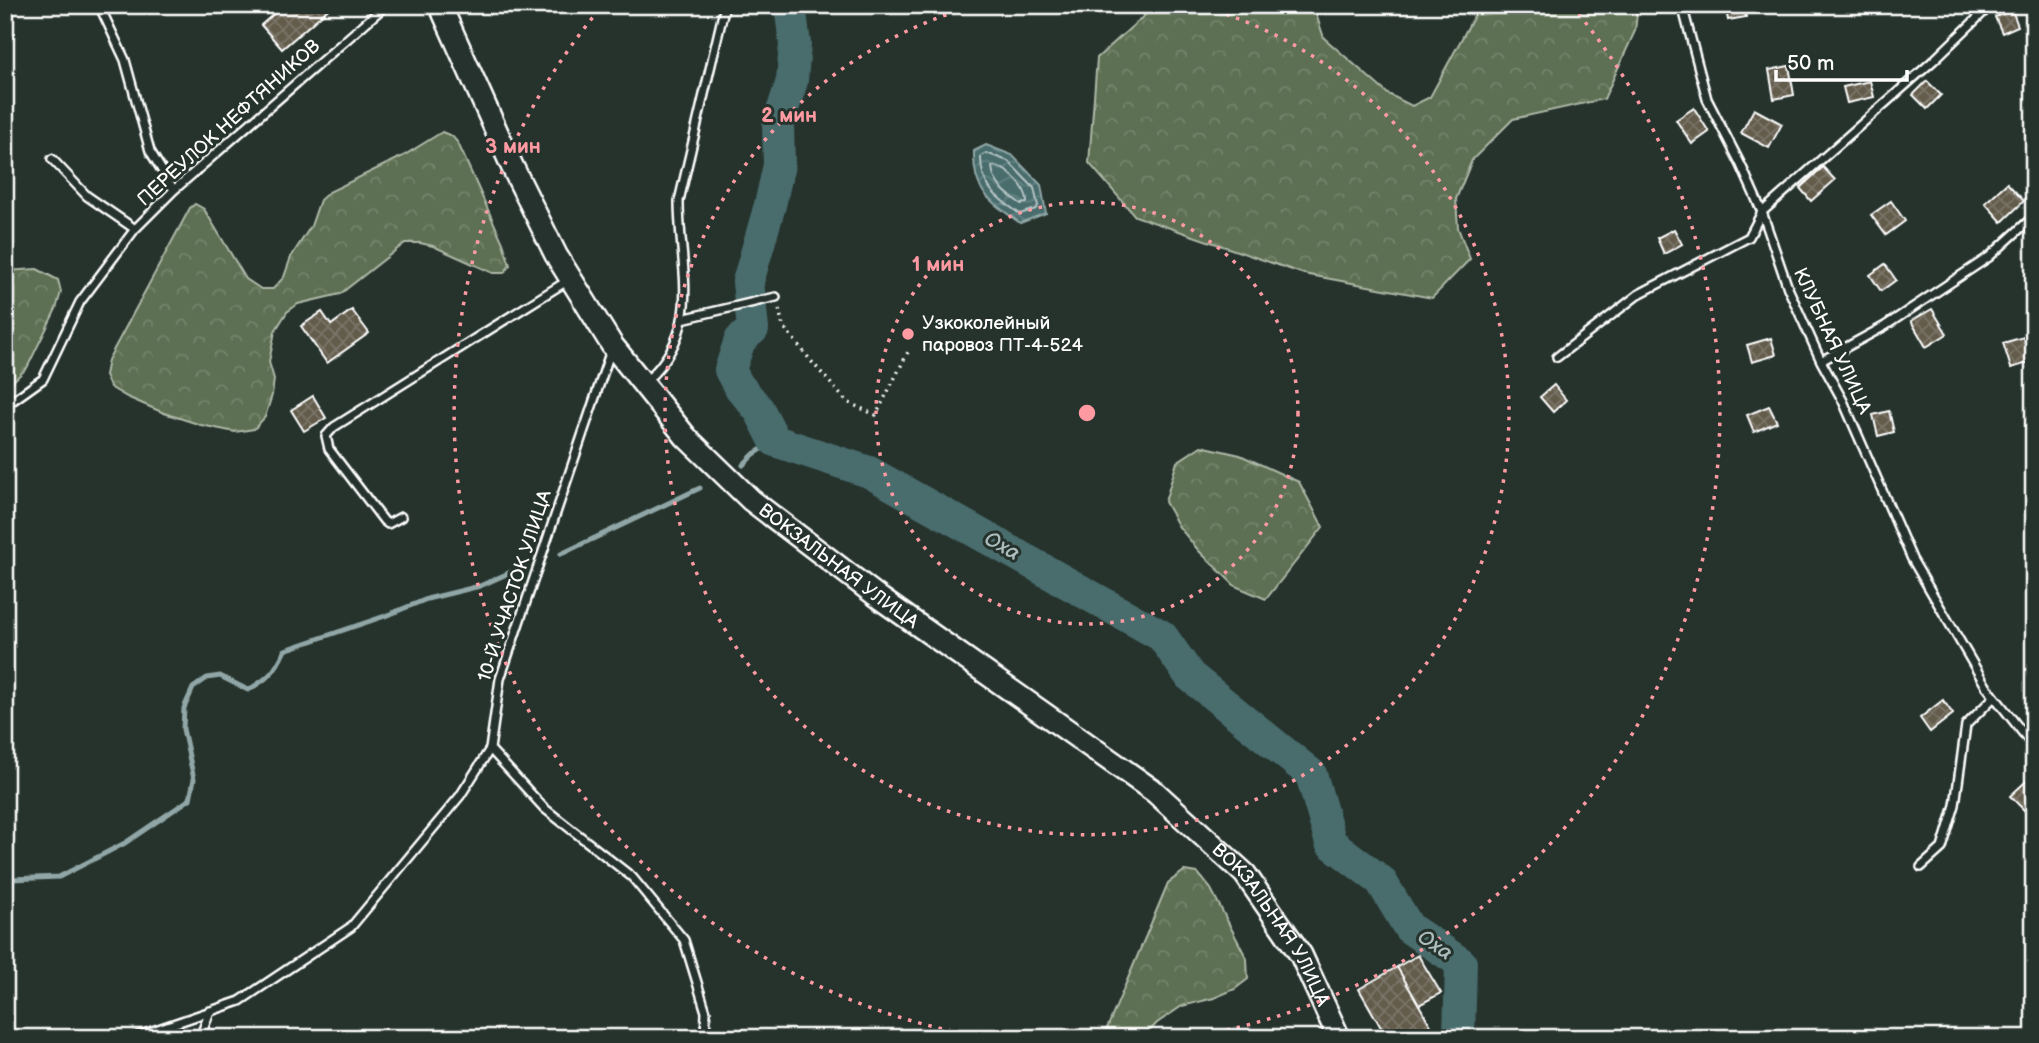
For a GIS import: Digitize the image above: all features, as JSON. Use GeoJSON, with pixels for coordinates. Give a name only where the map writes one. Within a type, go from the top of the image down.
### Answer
{"type":"FeatureCollection","features":[{"type":"Feature","properties":{"kind":"street","name":"ВОКЗАЛЬНАЯ УЛИЦА"},"geometry":{"type":"LineString","coordinates":[[440,5],[512,166],[556,254],[612,345],[685,437],[751,500],[881,599],[1155,792],[1245,874],[1301,955],[1339,1038]]}},
{"type":"Feature","properties":{"kind":"lane"},"geometry":{"type":"LineString","coordinates":[[99,5],[125,60],[150,151],[174,190]]}},
{"type":"Feature","properties":{"kind":"lane","name":"ПЕРЕУЛОК НЕФТЯНИКОВ"},"geometry":{"type":"LineString","coordinates":[[5,406],[43,379],[80,302],[135,229],[174,190],[386,5]]}},
{"type":"Feature","properties":{"kind":"lane"},"geometry":{"type":"LineString","coordinates":[[643,384],[661,367],[673,346],[682,318],[686,291],[679,201],[725,5]]}},
{"type":"Feature","properties":{"kind":"lane","name":"КЛУБНАЯ УЛИЦА"},"geometry":{"type":"LineString","coordinates":[[1682,5],[1707,99],[1762,212],[1788,288],[1821,361],[1843,401],[1912,559],[1986,686],[2034,747]]}},
{"type":"Feature","properties":{"kind":"lane"},"geometry":{"type":"LineString","coordinates":[[1557,357],[1639,294],[1749,237],[1762,212],[1934,60],[1991,5]]}},
{"type":"Feature","properties":{"kind":"lane"},"geometry":{"type":"LineString","coordinates":[[52,159],[87,196],[135,229]]}},
{"type":"Feature","properties":{"kind":"lane"},"geometry":{"type":"LineString","coordinates":[[1821,361],[1885,326],[1989,257],[2034,216]]}},
{"type":"Feature","properties":{"kind":"lane"},"geometry":{"type":"LineString","coordinates":[[401,517],[394,523],[388,524],[384,521],[329,449],[326,436],[334,427],[571,279]]}},
{"type":"Feature","properties":{"kind":"lane"},"geometry":{"type":"LineString","coordinates":[[682,318],[776,297]]}},
{"type":"Feature","properties":{"kind":"lane","name":"10-Й УЧАСТОК УЛИЦА"},"geometry":{"type":"LineString","coordinates":[[132,1038],[240,1002],[351,927],[460,796],[490,749],[500,679],[612,345]]}},
{"type":"Feature","properties":{"kind":"lane"},"geometry":{"type":"LineString","coordinates":[[1921,867],[1942,848],[1955,805],[1966,725],[1994,697]]}},
{"type":"Feature","properties":{"kind":"lane"},"geometry":{"type":"LineString","coordinates":[[490,749],[544,808],[632,877],[684,940],[706,1012],[705,1038]]}},
{"type":"Feature","properties":{"kind":"lane"},"geometry":{"type":"LineString","coordinates":[[200,1038],[210,1012]]}},
{"type":"Feature","properties":{"kind":"path"},"geometry":{"type":"LineString","coordinates":[[776,297],[783,326],[812,362],[848,402],[876,415],[909,350]]}},
{"type":"Feature","properties":{"kind":"green space"},"geometry":{"type":"Polygon","coordinates":[[[1156,5],[1313,5],[1324,38],[1388,94],[1412,106],[1430,97],[1480,5],[1638,5],[1635,31],[1604,99],[1513,119],[1472,160],[1456,199],[1458,228],[1470,259],[1432,298],[1304,274],[1135,216],[1089,163],[1097,58],[1156,5]]]}},
{"type":"Feature","properties":{"kind":"green space"},"geometry":{"type":"Polygon","coordinates":[[[442,132],[452,136],[458,143],[503,243],[510,265],[504,273],[493,273],[433,246],[405,243],[340,294],[298,304],[287,312],[275,331],[269,362],[274,379],[272,395],[265,417],[254,429],[235,432],[201,425],[164,413],[110,387],[105,375],[108,360],[190,208],[195,204],[204,209],[246,279],[261,289],[273,289],[284,277],[291,257],[311,226],[320,200],[329,192],[403,156],[442,132]]]}},
{"type":"Feature","properties":{"kind":"green space"},"geometry":{"type":"Polygon","coordinates":[[[37,269],[58,280],[61,292],[56,309],[27,368],[5,389],[5,271],[37,269]]]}},
{"type":"Feature","properties":{"kind":"green space"},"geometry":{"type":"Polygon","coordinates":[[[1201,446],[1240,455],[1299,482],[1323,527],[1266,599],[1235,586],[1179,527],[1165,502],[1177,462],[1201,446]]]}},
{"type":"Feature","properties":{"kind":"green space"},"geometry":{"type":"Polygon","coordinates":[[[1184,871],[1198,873],[1211,889],[1247,959],[1248,979],[1235,989],[1214,998],[1182,1006],[1157,1023],[1143,1038],[1103,1038],[1168,883],[1184,871]]]}},
{"type":"Feature","properties":{"kind":"water"},"geometry":{"type":"Polygon","coordinates":[[[986,145],[1012,155],[1041,185],[1046,213],[1020,223],[985,194],[976,177],[974,151],[986,145]]]}},
{"type":"Feature","properties":{"kind":"building"},"geometry":{"type":"Polygon","coordinates":[[[284,5],[333,5],[282,49],[261,25],[284,5]]]}},
{"type":"Feature","properties":{"kind":"building"},"geometry":{"type":"Polygon","coordinates":[[[1725,5],[1744,5],[1746,17],[1728,20],[1725,5]]]}},
{"type":"Feature","properties":{"kind":"building"},"geometry":{"type":"Polygon","coordinates":[[[2012,10],[2018,26],[2002,33],[1995,17],[2012,10]]]}},
{"type":"Feature","properties":{"kind":"building"},"geometry":{"type":"Polygon","coordinates":[[[1789,66],[1794,95],[1774,99],[1769,70],[1789,66]]]}},
{"type":"Feature","properties":{"kind":"building"},"geometry":{"type":"Polygon","coordinates":[[[1870,81],[1874,97],[1847,103],[1843,87],[1870,81]]]}},
{"type":"Feature","properties":{"kind":"building"},"geometry":{"type":"Polygon","coordinates":[[[1927,81],[1941,95],[1927,109],[1913,95],[1927,81]]]}},
{"type":"Feature","properties":{"kind":"building"},"geometry":{"type":"Polygon","coordinates":[[[1694,108],[1709,132],[1692,144],[1676,120],[1694,108]]]}},
{"type":"Feature","properties":{"kind":"building"},"geometry":{"type":"Polygon","coordinates":[[[1754,109],[1782,124],[1769,148],[1741,133],[1754,109]]]}},
{"type":"Feature","properties":{"kind":"building"},"geometry":{"type":"Polygon","coordinates":[[[1823,167],[1835,180],[1811,201],[1800,188],[1823,167]]]}},
{"type":"Feature","properties":{"kind":"building"},"geometry":{"type":"Polygon","coordinates":[[[2007,183],[2024,201],[2002,222],[1985,203],[2007,183]]]}},
{"type":"Feature","properties":{"kind":"building"},"geometry":{"type":"Polygon","coordinates":[[[1891,201],[1905,221],[1886,235],[1871,215],[1891,201]]]}},
{"type":"Feature","properties":{"kind":"building"},"geometry":{"type":"Polygon","coordinates":[[[1674,229],[1682,244],[1664,254],[1657,238],[1674,229]]]}},
{"type":"Feature","properties":{"kind":"building"},"geometry":{"type":"Polygon","coordinates":[[[1885,264],[1896,280],[1881,291],[1870,275],[1885,264]]]}},
{"type":"Feature","properties":{"kind":"building"},"geometry":{"type":"Polygon","coordinates":[[[1932,309],[1947,334],[1926,347],[1911,321],[1932,309]]]}},
{"type":"Feature","properties":{"kind":"building"},"geometry":{"type":"Polygon","coordinates":[[[352,310],[369,333],[327,363],[301,326],[322,312],[331,325],[352,310]]]}},
{"type":"Feature","properties":{"kind":"building"},"geometry":{"type":"Polygon","coordinates":[[[2024,337],[2031,362],[2011,368],[2003,343],[2024,337]]]}},
{"type":"Feature","properties":{"kind":"building"},"geometry":{"type":"Polygon","coordinates":[[[1771,338],[1776,355],[1752,362],[1747,345],[1771,338]]]}},
{"type":"Feature","properties":{"kind":"building"},"geometry":{"type":"Polygon","coordinates":[[[1554,385],[1566,400],[1553,412],[1540,397],[1554,385]]]}},
{"type":"Feature","properties":{"kind":"building"},"geometry":{"type":"Polygon","coordinates":[[[313,396],[326,418],[304,431],[291,410],[313,396]]]}},
{"type":"Feature","properties":{"kind":"building"},"geometry":{"type":"Polygon","coordinates":[[[1769,406],[1777,422],[1754,432],[1747,415],[1769,406]]]}},
{"type":"Feature","properties":{"kind":"building"},"geometry":{"type":"Polygon","coordinates":[[[1889,411],[1894,432],[1878,436],[1873,415],[1889,411]]]}},
{"type":"Feature","properties":{"kind":"building"},"geometry":{"type":"Polygon","coordinates":[[[1943,700],[1953,714],[1930,732],[1920,718],[1943,700]]]}},
{"type":"Feature","properties":{"kind":"building"},"geometry":{"type":"Polygon","coordinates":[[[2034,774],[2034,820],[2010,796],[2034,774]]]}},
{"type":"Feature","properties":{"kind":"building"},"geometry":{"type":"Polygon","coordinates":[[[1418,955],[1441,993],[1419,1005],[1397,967],[1418,955]]]}},
{"type":"Feature","properties":{"kind":"building"},"geometry":{"type":"Polygon","coordinates":[[[1397,967],[1438,1038],[1387,1038],[1359,989],[1397,967]]]}},
{"type":"Feature","properties":{"kind":"waterway","name":"Оха"},"geometry":{"type":"LineString","coordinates":[[790,5],[795,44],[792,81],[778,124],[779,165],[748,282],[753,329],[740,340],[730,370],[738,385],[759,410],[775,441],[869,472],[1162,636],[1190,676],[1311,774],[1331,843],[1381,881],[1409,928],[1461,963],[1459,1038]]}},
{"type":"Feature","properties":{"kind":"waterway"},"geometry":{"type":"LineString","coordinates":[[743,465],[754,454],[775,441]]}},
{"type":"Feature","properties":{"kind":"waterway"},"geometry":{"type":"LineString","coordinates":[[561,554],[700,488]]}},
{"type":"Feature","properties":{"kind":"waterway"},"geometry":{"type":"LineString","coordinates":[[5,883],[12,879],[59,877],[125,843],[190,799],[194,779],[183,729],[184,708],[193,688],[207,678],[220,676],[248,690],[271,674],[285,650],[427,599],[480,586],[511,572]]}},
{"type":"Feature","properties":{"kind":"place","name":"Узкоколейный паровоз ПТ-4-524"},"geometry":{"type":"Point","coordinates":[908,334]}}]}
